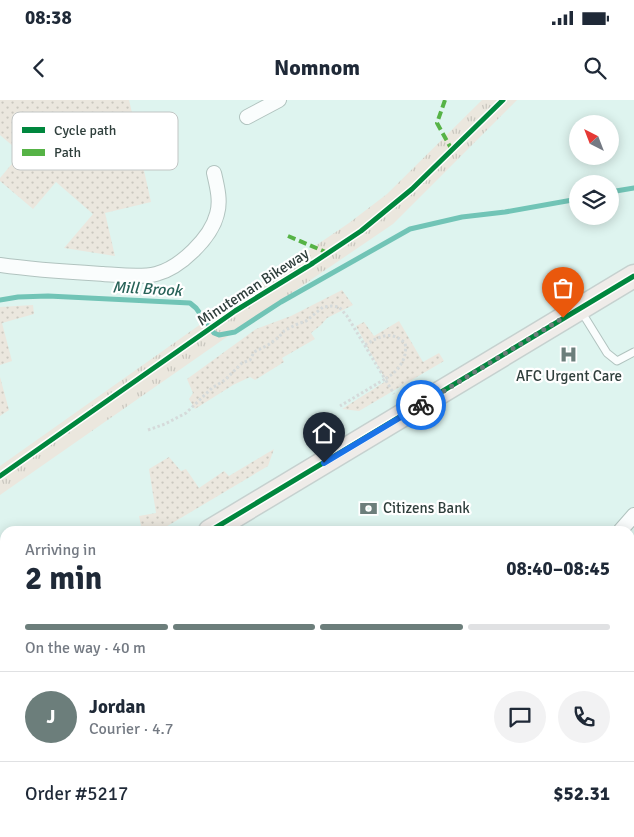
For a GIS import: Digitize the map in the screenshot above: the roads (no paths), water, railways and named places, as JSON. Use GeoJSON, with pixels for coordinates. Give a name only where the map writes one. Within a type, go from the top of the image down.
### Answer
{"type":"FeatureCollection","features":[{"type":"Feature","properties":{"kind":"main road"},"geometry":{"type":"LineString","coordinates":[[218,526],[634,276]]}},
{"type":"Feature","properties":{"kind":"street"},"geometry":{"type":"LineString","coordinates":[[247,117],[279,100]]}},
{"type":"Feature","properties":{"kind":"street"},"geometry":{"type":"LineString","coordinates":[[0,265],[134,276],[155,275],[166,271],[195,249],[213,224],[219,205],[214,173]]}},
{"type":"Feature","properties":{"kind":"street"},"geometry":{"type":"LineString","coordinates":[[624,526],[634,515]]}},
{"type":"Feature","properties":{"kind":"lane"},"geometry":{"type":"LineString","coordinates":[[579,309],[607,353],[617,361],[634,352]]}},
{"type":"Feature","properties":{"kind":"waterway","name":"Mill Brook"},"geometry":{"type":"LineString","coordinates":[[619,190],[634,188]]}},
{"type":"Feature","properties":{"kind":"waterway","name":"Mill Brook"},"geometry":{"type":"LineString","coordinates":[[0,300],[48,296],[190,303],[196,308],[214,333],[219,335],[235,332],[281,302],[410,229],[462,217],[505,212],[569,201]]}},
{"type":"Feature","properties":{"kind":"place","name":"AFC Urgent Care"},"geometry":{"type":"Point","coordinates":[569,355]}},
{"type":"Feature","properties":{"kind":"place","name":"Citizens Bank"},"geometry":{"type":"Point","coordinates":[369,508]}}]}
